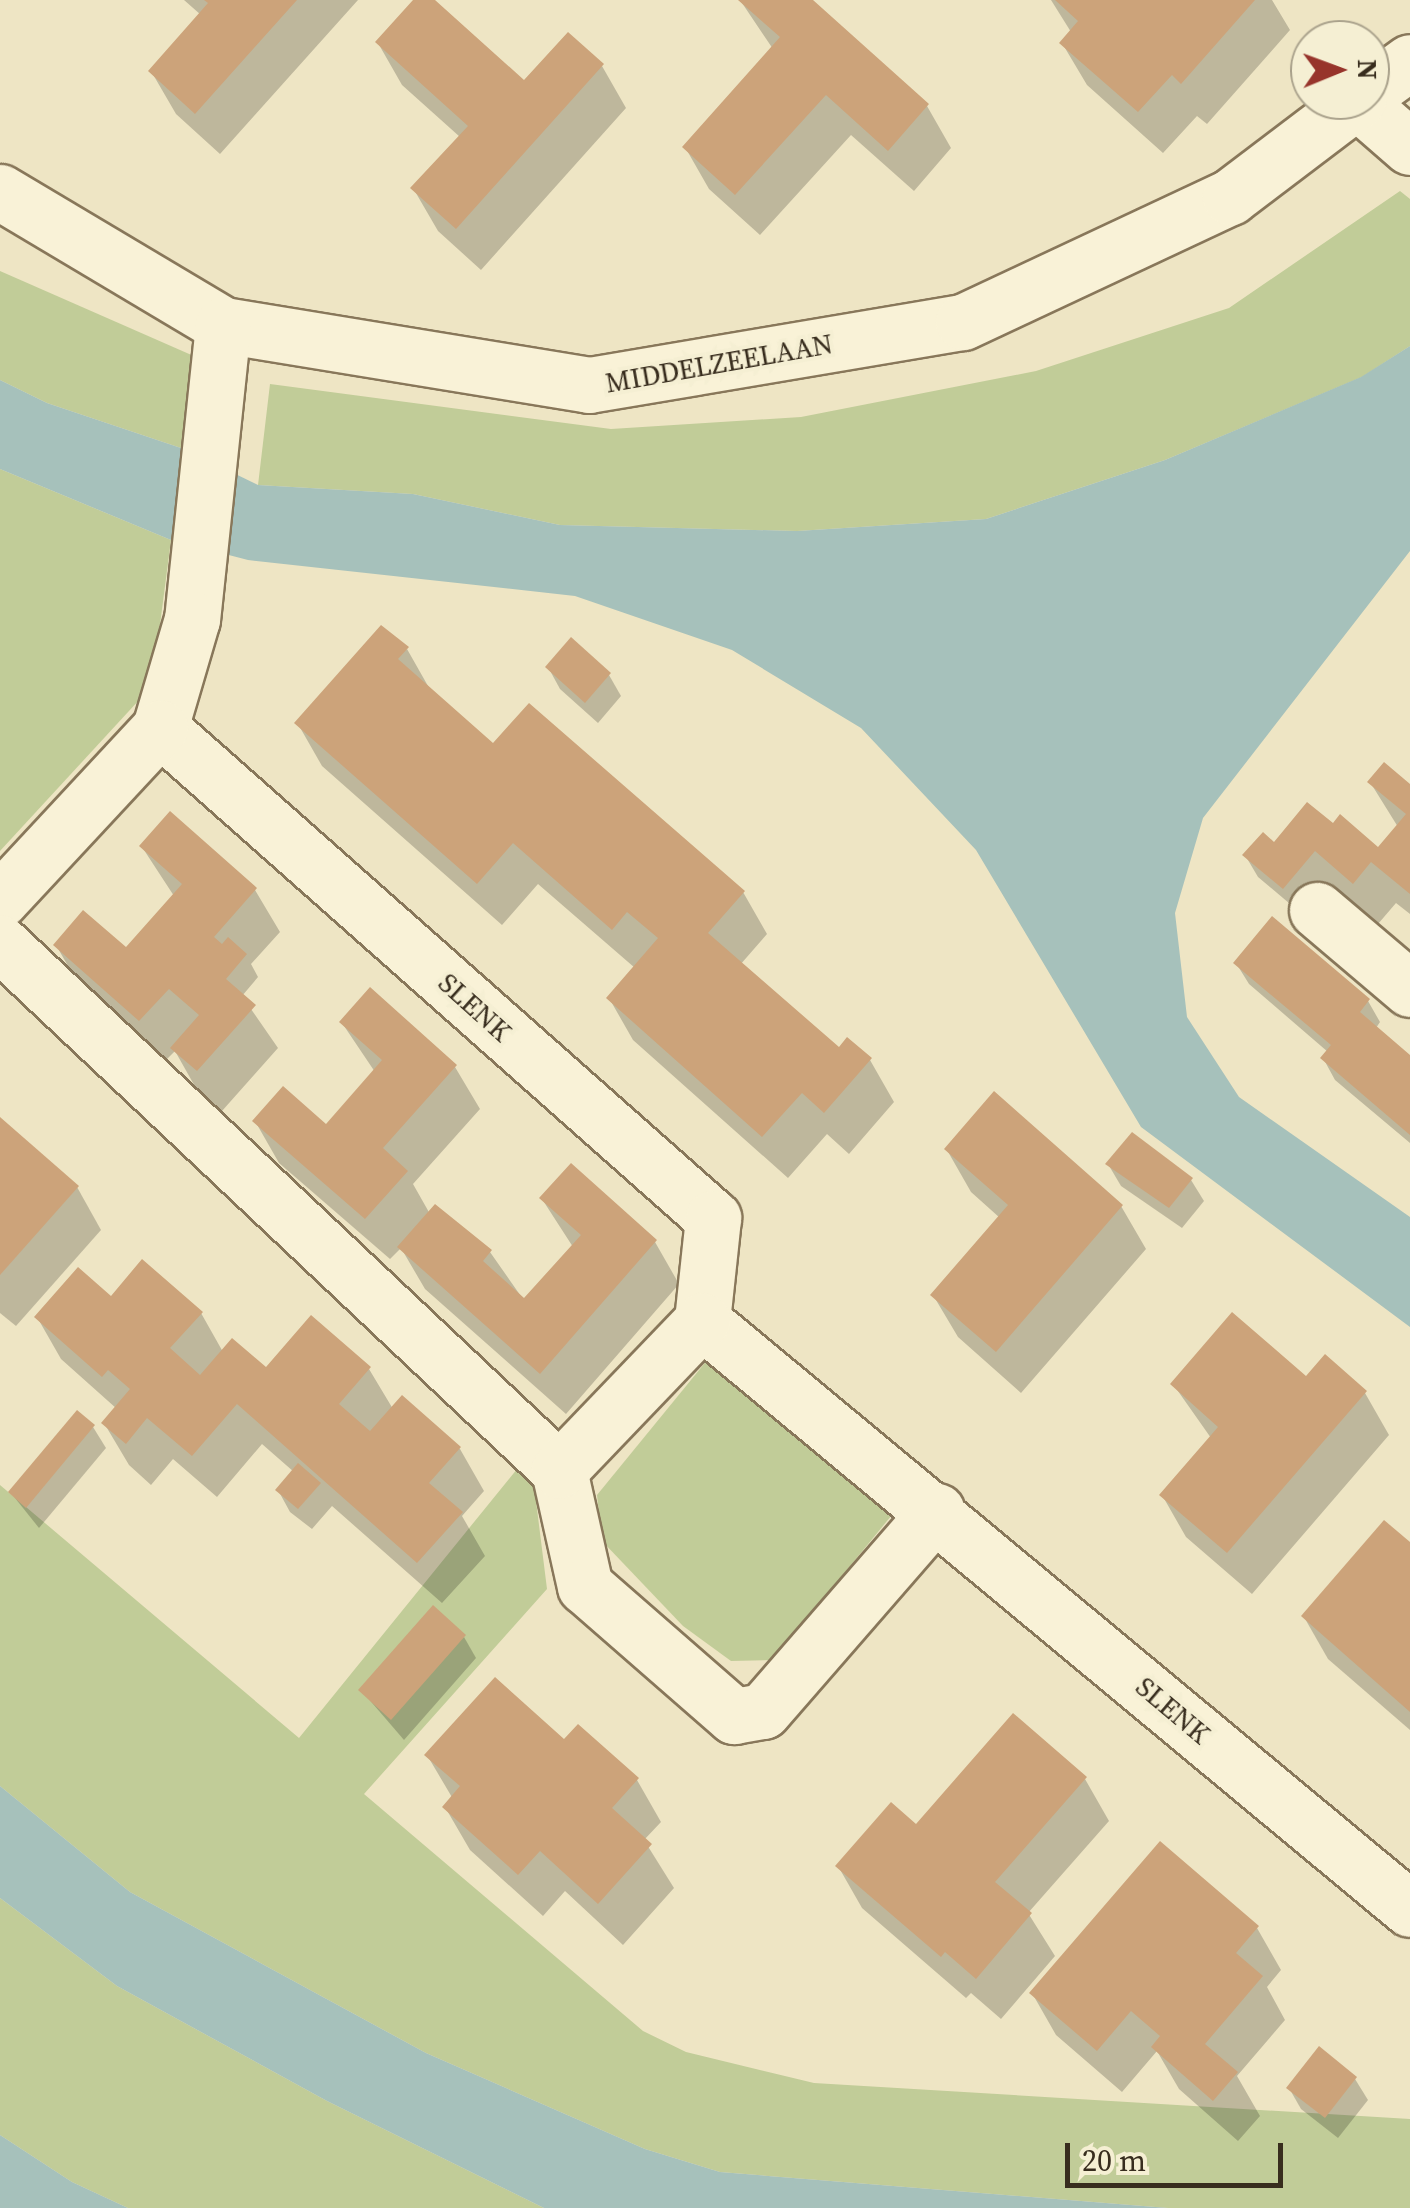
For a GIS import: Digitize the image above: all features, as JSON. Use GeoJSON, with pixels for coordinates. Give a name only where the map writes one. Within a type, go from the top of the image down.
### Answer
{"type":"FeatureCollection","features":[{"type":"Feature","properties":{"kind":"street","name":"MIDDELZEELAAN"},"geometry":{"type":"LineString","coordinates":[[0,192],[223,326],[589,385],[963,322],[1230,196],[1331,120]]}},
{"type":"Feature","properties":{"kind":"street"},"geometry":{"type":"LineString","coordinates":[[1380,120],[1410,147]]}},
{"type":"Feature","properties":{"kind":"street"},"geometry":{"type":"LineString","coordinates":[[0,900],[160,728],[192,619],[223,326]]}},
{"type":"Feature","properties":{"kind":"street","name":"SLENK"},"geometry":{"type":"LineString","coordinates":[[160,728],[713,1218],[702,1321],[936,1511],[1410,1908]]}},
{"type":"Feature","properties":{"kind":"street"},"geometry":{"type":"LineString","coordinates":[[1317,910],[1410,988]]}},
{"type":"Feature","properties":{"kind":"street"},"geometry":{"type":"LineString","coordinates":[[0,944],[559,1470],[586,1586],[734,1716],[762,1711],[936,1511]]}},
{"type":"Feature","properties":{"kind":"street"},"geometry":{"type":"LineString","coordinates":[[559,1470],[702,1321]]}},
{"type":"Feature","properties":{"kind":"green space"},"geometry":{"type":"Polygon","coordinates":[[[1400,191],[1410,199],[1410,346],[1362,377],[1165,460],[986,519],[797,531],[560,525],[413,494],[258,485],[270,384],[611,429],[801,417],[1036,371],[1229,308],[1400,191]]]}},
{"type":"Feature","properties":{"kind":"green space"},"geometry":{"type":"Polygon","coordinates":[[[0,271],[196,357],[184,449],[47,403],[0,380],[0,271]]]}},
{"type":"Feature","properties":{"kind":"green space"},"geometry":{"type":"Polygon","coordinates":[[[0,469],[171,540],[152,686],[0,851],[0,469]]]}},
{"type":"Feature","properties":{"kind":"green space"},"geometry":{"type":"Polygon","coordinates":[[[722,1342],[905,1499],[773,1660],[731,1661],[683,1626],[602,1541],[597,1495],[722,1342]]]}},
{"type":"Feature","properties":{"kind":"green space"},"geometry":{"type":"Polygon","coordinates":[[[530,1453],[547,1589],[364,1794],[643,2031],[686,2052],[814,2083],[1410,2119],[1410,2208],[1168,2208],[720,2172],[645,2149],[426,2053],[130,1892],[0,1786],[0,1485],[299,1738],[530,1453]]]}},
{"type":"Feature","properties":{"kind":"green space"},"geometry":{"type":"Polygon","coordinates":[[[0,1898],[117,1986],[327,2101],[544,2208],[128,2208],[72,2182],[0,2135],[0,1898]]]}},
{"type":"Feature","properties":{"kind":"water"},"geometry":{"type":"Polygon","coordinates":[[[1410,346],[1410,551],[1203,818],[1175,913],[1187,1017],[1239,1097],[1410,1217],[1410,1327],[1141,1127],[976,850],[861,728],[732,650],[575,596],[248,560],[171,540],[0,469],[0,380],[47,403],[184,449],[258,485],[413,494],[560,525],[797,531],[986,519],[1165,460],[1361,377],[1410,346]]]}},
{"type":"Feature","properties":{"kind":"water"},"geometry":{"type":"Polygon","coordinates":[[[0,1786],[130,1892],[426,2053],[645,2149],[720,2172],[1168,2208],[544,2208],[327,2101],[117,1986],[0,1898],[0,1786]]]}},
{"type":"Feature","properties":{"kind":"water"},"geometry":{"type":"Polygon","coordinates":[[[0,2135],[72,2182],[128,2208],[0,2208],[0,2135]]]}},
{"type":"Feature","properties":{"kind":"building"},"geometry":{"type":"Polygon","coordinates":[[[204,0],[297,0],[195,114],[148,71],[208,3],[204,0]]]}},
{"type":"Feature","properties":{"kind":"building"},"geometry":{"type":"Polygon","coordinates":[[[413,0],[435,0],[524,80],[568,32],[604,64],[456,229],[410,188],[468,126],[375,42],[413,0]]]}},
{"type":"Feature","properties":{"kind":"building"},"geometry":{"type":"Polygon","coordinates":[[[738,0],[813,0],[929,104],[888,151],[826,95],[735,195],[682,147],[780,37],[738,0]]]}},
{"type":"Feature","properties":{"kind":"building"},"geometry":{"type":"Polygon","coordinates":[[[1055,0],[1255,0],[1181,84],[1172,75],[1138,112],[1059,43],[1078,21],[1055,0]]]}},
{"type":"Feature","properties":{"kind":"building"},"geometry":{"type":"Polygon","coordinates":[[[381,625],[409,647],[398,659],[493,743],[529,703],[745,891],[708,933],[839,1047],[847,1037],[872,1058],[824,1113],[802,1093],[762,1137],[606,998],[658,938],[627,912],[612,930],[513,843],[477,884],[294,723],[381,625]]]}},
{"type":"Feature","properties":{"kind":"building"},"geometry":{"type":"Polygon","coordinates":[[[571,637],[611,673],[585,703],[545,667],[571,637]]]}},
{"type":"Feature","properties":{"kind":"building"},"geometry":{"type":"Polygon","coordinates":[[[1384,762],[1410,784],[1410,894],[1371,862],[1353,884],[1315,851],[1283,889],[1242,855],[1263,832],[1274,842],[1307,802],[1333,823],[1340,814],[1378,847],[1406,814],[1367,782],[1384,762]]]}},
{"type":"Feature","properties":{"kind":"building"},"geometry":{"type":"Polygon","coordinates":[[[170,811],[257,888],[214,937],[222,944],[228,937],[247,954],[226,979],[256,1005],[197,1071],[170,1048],[199,1015],[169,989],[139,1021],[53,945],[83,910],[126,947],[182,884],[139,846],[170,811]]]}},
{"type":"Feature","properties":{"kind":"building"},"geometry":{"type":"Polygon","coordinates":[[[1272,916],[1370,999],[1360,1012],[1410,1055],[1410,1135],[1320,1058],[1331,1045],[1233,963],[1272,916]]]}},
{"type":"Feature","properties":{"kind":"building"},"geometry":{"type":"Polygon","coordinates":[[[370,987],[457,1065],[383,1148],[408,1171],[365,1219],[252,1121],[283,1086],[326,1124],[382,1060],[339,1022],[370,987]]]}},
{"type":"Feature","properties":{"kind":"building"},"geometry":{"type":"Polygon","coordinates":[[[994,1091],[1123,1205],[996,1352],[930,1295],[1008,1205],[944,1149],[994,1091]]]}},
{"type":"Feature","properties":{"kind":"building"},"geometry":{"type":"Polygon","coordinates":[[[0,1117],[79,1186],[0,1275],[0,1117]]]}},
{"type":"Feature","properties":{"kind":"building"},"geometry":{"type":"Polygon","coordinates":[[[1132,1132],[1193,1178],[1169,1208],[1105,1164],[1132,1132]]]}},
{"type":"Feature","properties":{"kind":"building"},"geometry":{"type":"Polygon","coordinates":[[[571,1163],[657,1240],[540,1374],[397,1247],[435,1204],[492,1250],[483,1261],[524,1298],[581,1235],[539,1198],[571,1163]]]}},
{"type":"Feature","properties":{"kind":"building"},"geometry":{"type":"Polygon","coordinates":[[[142,1259],[203,1312],[170,1348],[200,1375],[232,1338],[266,1367],[311,1315],[371,1367],[339,1404],[370,1431],[402,1395],[461,1447],[429,1483],[463,1512],[417,1563],[237,1404],[192,1456],[147,1418],[126,1444],[101,1423],[130,1389],[108,1370],[102,1377],[34,1317],[78,1267],[111,1296],[142,1259]]]}},
{"type":"Feature","properties":{"kind":"building"},"geometry":{"type":"Polygon","coordinates":[[[1232,1312],[1306,1376],[1325,1354],[1367,1391],[1227,1553],[1159,1495],[1218,1427],[1170,1384],[1232,1312]]]}},
{"type":"Feature","properties":{"kind":"building"},"geometry":{"type":"Polygon","coordinates":[[[77,1410],[95,1425],[26,1508],[8,1492],[77,1410]]]}},
{"type":"Feature","properties":{"kind":"building"},"geometry":{"type":"Polygon","coordinates":[[[298,1463],[321,1483],[298,1509],[275,1490],[298,1463]]]}},
{"type":"Feature","properties":{"kind":"building"},"geometry":{"type":"Polygon","coordinates":[[[1384,1520],[1410,1542],[1410,1712],[1301,1616],[1384,1520]]]}},
{"type":"Feature","properties":{"kind":"building"},"geometry":{"type":"Polygon","coordinates":[[[433,1605],[466,1635],[391,1720],[358,1690],[433,1605]]]}},
{"type":"Feature","properties":{"kind":"building"},"geometry":{"type":"Polygon","coordinates":[[[495,1677],[564,1739],[578,1724],[639,1778],[612,1808],[652,1844],[598,1904],[540,1851],[518,1875],[442,1807],[460,1786],[424,1755],[495,1677]]]}},
{"type":"Feature","properties":{"kind":"building"},"geometry":{"type":"Polygon","coordinates":[[[1013,1713],[1087,1777],[995,1882],[1032,1913],[976,1979],[945,1952],[941,1957],[835,1866],[891,1802],[916,1824],[1013,1713]]]}},
{"type":"Feature","properties":{"kind":"building"},"geometry":{"type":"Polygon","coordinates":[[[1160,1841],[1259,1926],[1236,1953],[1263,1976],[1205,2044],[1238,2072],[1213,2101],[1151,2047],[1160,2036],[1131,2011],[1097,2051],[1029,1993],[1160,1841]]]}},
{"type":"Feature","properties":{"kind":"building"},"geometry":{"type":"Polygon","coordinates":[[[1319,2046],[1357,2077],[1325,2118],[1286,2088],[1319,2046]]]}}]}
